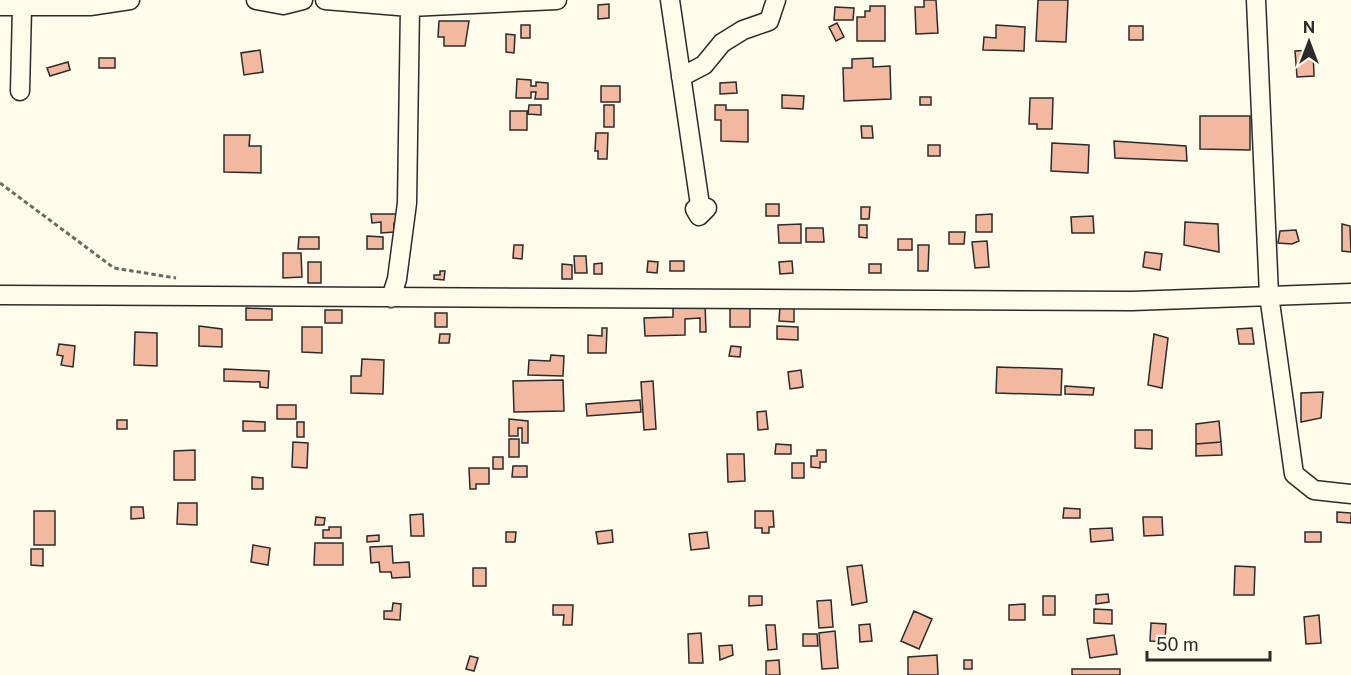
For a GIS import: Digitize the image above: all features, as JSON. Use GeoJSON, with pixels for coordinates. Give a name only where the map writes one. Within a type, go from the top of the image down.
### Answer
{"type":"FeatureCollection","features":[{"type":"Feature","properties":{"kind":"street"},"geometry":{"type":"LineString","coordinates":[[0,6],[22,8],[90,6],[130,0]]}},
{"type":"Feature","properties":{"kind":"street"},"geometry":{"type":"LineString","coordinates":[[256,0],[283,5],[303,0]]}},
{"type":"Feature","properties":{"kind":"street"},"geometry":{"type":"LineString","coordinates":[[325,0],[410,7],[557,0]]}},
{"type":"Feature","properties":{"kind":"street"},"geometry":{"type":"LineString","coordinates":[[670,0],[700,205]]}},
{"type":"Feature","properties":{"kind":"street"},"geometry":{"type":"LineString","coordinates":[[681,78],[704,65],[722,43],[736,34],[769,21],[776,0]]}},
{"type":"Feature","properties":{"kind":"street"},"geometry":{"type":"LineString","coordinates":[[1256,0],[1269,296],[1294,474],[1314,490],[1351,494]]}},
{"type":"Feature","properties":{"kind":"street"},"geometry":{"type":"LineString","coordinates":[[391,298],[397,279],[407,203],[410,7]]}},
{"type":"Feature","properties":{"kind":"street"},"geometry":{"type":"LineString","coordinates":[[20,91],[22,8]]}},
{"type":"Feature","properties":{"kind":"street"},"geometry":{"type":"LineString","coordinates":[[0,295],[964,298],[1132,302],[1351,293]]}},
{"type":"Feature","properties":{"kind":"path"},"geometry":{"type":"LineString","coordinates":[[0,183],[114,268],[183,281]]}},
{"type":"Feature","properties":{"kind":"building"},"geometry":{"type":"Polygon","coordinates":[[[924,0],[936,0],[938,33],[916,34],[915,7],[924,7],[924,0]]]}},
{"type":"Feature","properties":{"kind":"building"},"geometry":{"type":"Polygon","coordinates":[[[1038,0],[1068,0],[1066,42],[1036,41],[1038,0]]]}},
{"type":"Feature","properties":{"kind":"building"},"geometry":{"type":"Polygon","coordinates":[[[609,4],[609,18],[598,19],[598,5],[609,4]]]}},
{"type":"Feature","properties":{"kind":"building"},"geometry":{"type":"Polygon","coordinates":[[[870,6],[885,6],[885,41],[857,41],[857,17],[865,17],[865,11],[870,11],[870,6]]]}},
{"type":"Feature","properties":{"kind":"building"},"geometry":{"type":"Polygon","coordinates":[[[835,7],[854,8],[853,20],[834,20],[835,7]]]}},
{"type":"Feature","properties":{"kind":"building"},"geometry":{"type":"Polygon","coordinates":[[[439,21],[469,21],[465,46],[444,46],[444,37],[438,37],[439,21]]]}},
{"type":"Feature","properties":{"kind":"building"},"geometry":{"type":"Polygon","coordinates":[[[837,23],[844,37],[836,41],[829,27],[837,23]]]}},
{"type":"Feature","properties":{"kind":"building"},"geometry":{"type":"Polygon","coordinates":[[[521,25],[530,25],[530,38],[521,38],[521,25]]]}},
{"type":"Feature","properties":{"kind":"building"},"geometry":{"type":"Polygon","coordinates":[[[996,25],[1025,27],[1024,51],[983,50],[984,37],[996,38],[996,25]]]}},
{"type":"Feature","properties":{"kind":"building"},"geometry":{"type":"Polygon","coordinates":[[[1129,26],[1143,26],[1143,40],[1129,40],[1129,26]]]}},
{"type":"Feature","properties":{"kind":"building"},"geometry":{"type":"Polygon","coordinates":[[[506,34],[515,35],[514,53],[506,52],[506,34]]]}},
{"type":"Feature","properties":{"kind":"building"},"geometry":{"type":"Polygon","coordinates":[[[260,50],[263,72],[244,75],[241,53],[260,50]]]}},
{"type":"Feature","properties":{"kind":"building"},"geometry":{"type":"Polygon","coordinates":[[[1313,50],[1314,76],[1297,77],[1295,51],[1313,50]]]}},
{"type":"Feature","properties":{"kind":"building"},"geometry":{"type":"Polygon","coordinates":[[[99,58],[115,58],[115,68],[99,68],[99,58]]]}},
{"type":"Feature","properties":{"kind":"building"},"geometry":{"type":"Polygon","coordinates":[[[873,58],[873,67],[890,66],[891,99],[844,101],[843,68],[852,68],[852,59],[873,58]]]}},
{"type":"Feature","properties":{"kind":"building"},"geometry":{"type":"Polygon","coordinates":[[[68,62],[70,70],[50,76],[47,68],[68,62]]]}},
{"type":"Feature","properties":{"kind":"building"},"geometry":{"type":"Polygon","coordinates":[[[517,79],[531,80],[531,86],[536,86],[536,82],[548,83],[548,99],[535,99],[536,92],[531,92],[531,98],[516,98],[517,79]]]}},
{"type":"Feature","properties":{"kind":"building"},"geometry":{"type":"Polygon","coordinates":[[[736,82],[737,93],[720,94],[720,83],[736,82]]]}},
{"type":"Feature","properties":{"kind":"building"},"geometry":{"type":"Polygon","coordinates":[[[601,86],[620,86],[620,102],[601,102],[601,86]]]}},
{"type":"Feature","properties":{"kind":"building"},"geometry":{"type":"Polygon","coordinates":[[[782,95],[804,96],[803,109],[782,108],[782,95]]]}},
{"type":"Feature","properties":{"kind":"building"},"geometry":{"type":"Polygon","coordinates":[[[920,97],[931,97],[931,105],[920,105],[920,97]]]}},
{"type":"Feature","properties":{"kind":"building"},"geometry":{"type":"Polygon","coordinates":[[[1030,98],[1053,98],[1052,129],[1037,129],[1037,124],[1029,124],[1030,98]]]}},
{"type":"Feature","properties":{"kind":"building"},"geometry":{"type":"Polygon","coordinates":[[[529,105],[541,105],[541,115],[528,114],[529,105]]]}},
{"type":"Feature","properties":{"kind":"building"},"geometry":{"type":"Polygon","coordinates":[[[604,105],[614,105],[614,127],[604,127],[604,105]]]}},
{"type":"Feature","properties":{"kind":"building"},"geometry":{"type":"Polygon","coordinates":[[[715,105],[726,105],[726,110],[748,110],[748,142],[721,141],[721,120],[715,120],[715,105]]]}},
{"type":"Feature","properties":{"kind":"building"},"geometry":{"type":"Polygon","coordinates":[[[510,111],[527,111],[527,130],[510,130],[510,111]]]}},
{"type":"Feature","properties":{"kind":"building"},"geometry":{"type":"Polygon","coordinates":[[[1200,116],[1250,116],[1250,150],[1200,149],[1200,116]]]}},
{"type":"Feature","properties":{"kind":"building"},"geometry":{"type":"Polygon","coordinates":[[[861,126],[872,126],[873,138],[862,138],[861,126]]]}},
{"type":"Feature","properties":{"kind":"building"},"geometry":{"type":"Polygon","coordinates":[[[596,133],[608,133],[607,159],[598,159],[598,151],[595,151],[596,133]]]}},
{"type":"Feature","properties":{"kind":"building"},"geometry":{"type":"Polygon","coordinates":[[[224,135],[250,135],[249,146],[261,146],[261,173],[224,172],[224,135]]]}},
{"type":"Feature","properties":{"kind":"building"},"geometry":{"type":"Polygon","coordinates":[[[1114,141],[1186,146],[1187,161],[1115,158],[1114,141]]]}},
{"type":"Feature","properties":{"kind":"building"},"geometry":{"type":"Polygon","coordinates":[[[1052,143],[1089,145],[1088,173],[1051,171],[1052,143]]]}},
{"type":"Feature","properties":{"kind":"building"},"geometry":{"type":"Polygon","coordinates":[[[928,145],[940,145],[940,156],[928,156],[928,145]]]}},
{"type":"Feature","properties":{"kind":"building"},"geometry":{"type":"Polygon","coordinates":[[[766,204],[779,204],[779,216],[766,216],[766,204]]]}},
{"type":"Feature","properties":{"kind":"building"},"geometry":{"type":"Polygon","coordinates":[[[861,207],[870,207],[869,219],[861,219],[861,207]]]}},
{"type":"Feature","properties":{"kind":"building"},"geometry":{"type":"Polygon","coordinates":[[[371,214],[400,214],[400,223],[394,223],[394,232],[381,233],[381,222],[372,223],[371,214]]]}},
{"type":"Feature","properties":{"kind":"building"},"geometry":{"type":"Polygon","coordinates":[[[992,214],[992,232],[976,232],[976,215],[992,214]]]}},
{"type":"Feature","properties":{"kind":"building"},"geometry":{"type":"Polygon","coordinates":[[[1093,216],[1094,233],[1072,233],[1071,217],[1093,216]]]}},
{"type":"Feature","properties":{"kind":"building"},"geometry":{"type":"Polygon","coordinates":[[[1185,222],[1218,224],[1219,252],[1184,245],[1185,222]]]}},
{"type":"Feature","properties":{"kind":"building"},"geometry":{"type":"Polygon","coordinates":[[[801,224],[801,243],[779,243],[778,225],[801,224]]]}},
{"type":"Feature","properties":{"kind":"building"},"geometry":{"type":"Polygon","coordinates":[[[1342,224],[1350,226],[1351,252],[1342,251],[1342,224]]]}},
{"type":"Feature","properties":{"kind":"building"},"geometry":{"type":"Polygon","coordinates":[[[859,225],[867,225],[867,238],[859,237],[859,225]]]}},
{"type":"Feature","properties":{"kind":"building"},"geometry":{"type":"Polygon","coordinates":[[[806,228],[823,228],[824,242],[806,242],[806,228]]]}},
{"type":"Feature","properties":{"kind":"building"},"geometry":{"type":"Polygon","coordinates":[[[1296,230],[1299,241],[1292,244],[1278,243],[1280,231],[1296,230]]]}},
{"type":"Feature","properties":{"kind":"building"},"geometry":{"type":"Polygon","coordinates":[[[949,232],[965,232],[964,244],[949,244],[949,232]]]}},
{"type":"Feature","properties":{"kind":"building"},"geometry":{"type":"Polygon","coordinates":[[[367,236],[383,237],[383,249],[367,249],[367,236]]]}},
{"type":"Feature","properties":{"kind":"building"},"geometry":{"type":"Polygon","coordinates":[[[299,237],[319,237],[319,249],[298,249],[299,237]]]}},
{"type":"Feature","properties":{"kind":"building"},"geometry":{"type":"Polygon","coordinates":[[[898,239],[912,239],[912,250],[898,250],[898,239]]]}},
{"type":"Feature","properties":{"kind":"building"},"geometry":{"type":"Polygon","coordinates":[[[987,241],[989,267],[975,268],[972,242],[987,241]]]}},
{"type":"Feature","properties":{"kind":"building"},"geometry":{"type":"Polygon","coordinates":[[[514,245],[523,245],[522,259],[513,258],[514,245]]]}},
{"type":"Feature","properties":{"kind":"building"},"geometry":{"type":"Polygon","coordinates":[[[918,245],[929,245],[928,271],[918,271],[918,245]]]}},
{"type":"Feature","properties":{"kind":"building"},"geometry":{"type":"Polygon","coordinates":[[[1145,252],[1162,254],[1160,270],[1143,267],[1145,252]]]}},
{"type":"Feature","properties":{"kind":"building"},"geometry":{"type":"Polygon","coordinates":[[[283,253],[301,253],[302,277],[283,278],[283,253]]]}},
{"type":"Feature","properties":{"kind":"building"},"geometry":{"type":"Polygon","coordinates":[[[574,256],[586,256],[587,273],[575,273],[574,256]]]}},
{"type":"Feature","properties":{"kind":"building"},"geometry":{"type":"Polygon","coordinates":[[[648,261],[658,262],[657,273],[647,272],[648,261]]]}},
{"type":"Feature","properties":{"kind":"building"},"geometry":{"type":"Polygon","coordinates":[[[670,261],[684,261],[684,271],[670,271],[670,261]]]}},
{"type":"Feature","properties":{"kind":"building"},"geometry":{"type":"Polygon","coordinates":[[[792,261],[793,273],[780,274],[779,262],[792,261]]]}},
{"type":"Feature","properties":{"kind":"building"},"geometry":{"type":"Polygon","coordinates":[[[308,262],[321,262],[321,283],[308,283],[308,262]]]}},
{"type":"Feature","properties":{"kind":"building"},"geometry":{"type":"Polygon","coordinates":[[[602,263],[602,274],[594,274],[594,264],[602,263]]]}},
{"type":"Feature","properties":{"kind":"building"},"geometry":{"type":"Polygon","coordinates":[[[562,264],[572,265],[572,279],[562,279],[562,264]]]}},
{"type":"Feature","properties":{"kind":"building"},"geometry":{"type":"Polygon","coordinates":[[[869,264],[881,264],[881,273],[869,273],[869,264]]]}},
{"type":"Feature","properties":{"kind":"building"},"geometry":{"type":"Polygon","coordinates":[[[440,271],[445,271],[444,280],[434,279],[434,275],[440,275],[440,271]]]}},
{"type":"Feature","properties":{"kind":"building"},"geometry":{"type":"Polygon","coordinates":[[[705,303],[706,332],[700,332],[700,318],[685,319],[685,335],[645,336],[644,318],[673,317],[673,305],[705,303]]]}},
{"type":"Feature","properties":{"kind":"building"},"geometry":{"type":"Polygon","coordinates":[[[730,304],[750,304],[750,327],[730,327],[730,304]]]}},
{"type":"Feature","properties":{"kind":"building"},"geometry":{"type":"Polygon","coordinates":[[[780,306],[794,306],[794,322],[779,321],[780,306]]]}},
{"type":"Feature","properties":{"kind":"building"},"geometry":{"type":"Polygon","coordinates":[[[246,308],[272,309],[272,320],[246,320],[246,308]]]}},
{"type":"Feature","properties":{"kind":"building"},"geometry":{"type":"Polygon","coordinates":[[[325,310],[342,310],[342,323],[325,323],[325,310]]]}},
{"type":"Feature","properties":{"kind":"building"},"geometry":{"type":"Polygon","coordinates":[[[435,313],[447,313],[447,327],[435,327],[435,313]]]}},
{"type":"Feature","properties":{"kind":"building"},"geometry":{"type":"Polygon","coordinates":[[[199,326],[222,329],[222,347],[199,346],[199,326]]]}},
{"type":"Feature","properties":{"kind":"building"},"geometry":{"type":"Polygon","coordinates":[[[777,326],[798,327],[798,340],[777,339],[777,326]]]}},
{"type":"Feature","properties":{"kind":"building"},"geometry":{"type":"Polygon","coordinates":[[[302,327],[322,327],[322,353],[302,352],[302,327]]]}},
{"type":"Feature","properties":{"kind":"building"},"geometry":{"type":"Polygon","coordinates":[[[602,328],[607,328],[606,353],[588,353],[588,335],[602,336],[602,328]]]}},
{"type":"Feature","properties":{"kind":"building"},"geometry":{"type":"Polygon","coordinates":[[[1252,328],[1254,344],[1239,344],[1237,329],[1252,328]]]}},
{"type":"Feature","properties":{"kind":"building"},"geometry":{"type":"Polygon","coordinates":[[[135,332],[157,333],[157,366],[134,365],[135,332]]]}},
{"type":"Feature","properties":{"kind":"building"},"geometry":{"type":"Polygon","coordinates":[[[440,334],[450,334],[449,343],[439,343],[440,334]]]}},
{"type":"Feature","properties":{"kind":"building"},"geometry":{"type":"Polygon","coordinates":[[[1154,334],[1168,338],[1162,388],[1148,385],[1154,334]]]}},
{"type":"Feature","properties":{"kind":"building"},"geometry":{"type":"Polygon","coordinates":[[[59,344],[75,346],[73,367],[61,365],[63,356],[57,355],[59,344]]]}},
{"type":"Feature","properties":{"kind":"building"},"geometry":{"type":"Polygon","coordinates":[[[731,346],[741,347],[740,357],[729,356],[731,346]]]}},
{"type":"Feature","properties":{"kind":"building"},"geometry":{"type":"Polygon","coordinates":[[[551,355],[564,356],[563,376],[528,375],[529,360],[550,361],[551,355]]]}},
{"type":"Feature","properties":{"kind":"building"},"geometry":{"type":"Polygon","coordinates":[[[362,359],[384,360],[383,394],[351,393],[351,376],[361,376],[362,359]]]}},
{"type":"Feature","properties":{"kind":"building"},"geometry":{"type":"Polygon","coordinates":[[[997,367],[1062,369],[1061,395],[996,393],[997,367]]]}},
{"type":"Feature","properties":{"kind":"building"},"geometry":{"type":"Polygon","coordinates":[[[224,369],[269,371],[268,388],[260,387],[260,382],[224,381],[224,369]]]}},
{"type":"Feature","properties":{"kind":"building"},"geometry":{"type":"Polygon","coordinates":[[[801,370],[803,387],[790,389],[788,372],[801,370]]]}},
{"type":"Feature","properties":{"kind":"building"},"geometry":{"type":"Polygon","coordinates":[[[563,380],[564,411],[514,412],[513,381],[563,380]]]}},
{"type":"Feature","properties":{"kind":"building"},"geometry":{"type":"Polygon","coordinates":[[[653,381],[656,429],[644,430],[641,382],[653,381]]]}},
{"type":"Feature","properties":{"kind":"building"},"geometry":{"type":"Polygon","coordinates":[[[1065,386],[1094,388],[1093,395],[1065,394],[1065,386]]]}},
{"type":"Feature","properties":{"kind":"building"},"geometry":{"type":"Polygon","coordinates":[[[1323,392],[1321,418],[1301,422],[1301,393],[1323,392]]]}},
{"type":"Feature","properties":{"kind":"building"},"geometry":{"type":"Polygon","coordinates":[[[640,400],[641,412],[587,416],[586,404],[640,400]]]}},
{"type":"Feature","properties":{"kind":"building"},"geometry":{"type":"Polygon","coordinates":[[[277,405],[296,405],[296,419],[277,419],[277,405]]]}},
{"type":"Feature","properties":{"kind":"building"},"geometry":{"type":"Polygon","coordinates":[[[766,411],[768,429],[758,430],[757,412],[766,411]]]}},
{"type":"Feature","properties":{"kind":"building"},"geometry":{"type":"Polygon","coordinates":[[[509,419],[528,421],[528,443],[522,443],[522,428],[518,428],[518,436],[509,436],[509,419]]]}},
{"type":"Feature","properties":{"kind":"building"},"geometry":{"type":"Polygon","coordinates":[[[117,420],[127,420],[127,429],[117,429],[117,420]]]}},
{"type":"Feature","properties":{"kind":"building"},"geometry":{"type":"Polygon","coordinates":[[[243,421],[265,422],[265,431],[243,431],[243,421]]]}},
{"type":"Feature","properties":{"kind":"building"},"geometry":{"type":"Polygon","coordinates":[[[1219,421],[1221,442],[1196,444],[1196,424],[1219,421]]]}},
{"type":"Feature","properties":{"kind":"building"},"geometry":{"type":"Polygon","coordinates":[[[297,422],[304,422],[304,437],[297,437],[297,422]]]}},
{"type":"Feature","properties":{"kind":"building"},"geometry":{"type":"Polygon","coordinates":[[[1135,430],[1152,430],[1152,449],[1135,448],[1135,430]]]}},
{"type":"Feature","properties":{"kind":"building"},"geometry":{"type":"Polygon","coordinates":[[[509,439],[519,439],[519,457],[509,457],[509,439]]]}},
{"type":"Feature","properties":{"kind":"building"},"geometry":{"type":"Polygon","coordinates":[[[293,442],[308,443],[307,468],[292,467],[293,442]]]}},
{"type":"Feature","properties":{"kind":"building"},"geometry":{"type":"Polygon","coordinates":[[[1221,442],[1222,455],[1196,456],[1196,444],[1221,442]]]}},
{"type":"Feature","properties":{"kind":"building"},"geometry":{"type":"Polygon","coordinates":[[[776,444],[791,445],[791,454],[775,454],[776,444]]]}},
{"type":"Feature","properties":{"kind":"building"},"geometry":{"type":"Polygon","coordinates":[[[195,450],[195,480],[174,480],[174,451],[195,450]]]}},
{"type":"Feature","properties":{"kind":"building"},"geometry":{"type":"Polygon","coordinates":[[[817,450],[826,450],[826,462],[820,462],[820,468],[811,467],[811,456],[817,456],[817,450]]]}},
{"type":"Feature","properties":{"kind":"building"},"geometry":{"type":"Polygon","coordinates":[[[727,454],[744,454],[745,481],[728,482],[727,454]]]}},
{"type":"Feature","properties":{"kind":"building"},"geometry":{"type":"Polygon","coordinates":[[[493,457],[503,457],[503,469],[493,469],[493,457]]]}},
{"type":"Feature","properties":{"kind":"building"},"geometry":{"type":"Polygon","coordinates":[[[792,463],[804,463],[804,478],[792,478],[792,463]]]}},
{"type":"Feature","properties":{"kind":"building"},"geometry":{"type":"Polygon","coordinates":[[[513,466],[527,466],[527,477],[512,477],[513,466]]]}},
{"type":"Feature","properties":{"kind":"building"},"geometry":{"type":"Polygon","coordinates":[[[469,468],[489,468],[489,484],[476,484],[476,489],[470,489],[469,468]]]}},
{"type":"Feature","properties":{"kind":"building"},"geometry":{"type":"Polygon","coordinates":[[[252,477],[263,478],[263,489],[252,489],[252,477]]]}},
{"type":"Feature","properties":{"kind":"building"},"geometry":{"type":"Polygon","coordinates":[[[178,503],[197,503],[197,525],[177,524],[178,503]]]}},
{"type":"Feature","properties":{"kind":"building"},"geometry":{"type":"Polygon","coordinates":[[[131,507],[143,507],[144,518],[131,519],[131,507]]]}},
{"type":"Feature","properties":{"kind":"building"},"geometry":{"type":"Polygon","coordinates":[[[1064,508],[1080,509],[1080,518],[1063,518],[1064,508]]]}},
{"type":"Feature","properties":{"kind":"building"},"geometry":{"type":"Polygon","coordinates":[[[34,511],[55,511],[55,545],[34,545],[34,511]]]}},
{"type":"Feature","properties":{"kind":"building"},"geometry":{"type":"Polygon","coordinates":[[[755,511],[773,511],[774,527],[769,527],[769,533],[762,533],[762,528],[755,528],[755,511]]]}},
{"type":"Feature","properties":{"kind":"building"},"geometry":{"type":"Polygon","coordinates":[[[1337,512],[1351,513],[1351,523],[1337,522],[1337,512]]]}},
{"type":"Feature","properties":{"kind":"building"},"geometry":{"type":"Polygon","coordinates":[[[423,514],[424,536],[411,536],[410,515],[423,514]]]}},
{"type":"Feature","properties":{"kind":"building"},"geometry":{"type":"Polygon","coordinates":[[[316,517],[325,518],[324,525],[315,525],[316,517]]]}},
{"type":"Feature","properties":{"kind":"building"},"geometry":{"type":"Polygon","coordinates":[[[1143,517],[1162,517],[1163,535],[1144,536],[1143,517]]]}},
{"type":"Feature","properties":{"kind":"building"},"geometry":{"type":"Polygon","coordinates":[[[329,527],[341,527],[341,538],[323,538],[323,530],[329,530],[329,527]]]}},
{"type":"Feature","properties":{"kind":"building"},"geometry":{"type":"Polygon","coordinates":[[[1112,528],[1113,540],[1091,542],[1090,529],[1112,528]]]}},
{"type":"Feature","properties":{"kind":"building"},"geometry":{"type":"Polygon","coordinates":[[[612,530],[613,542],[598,544],[596,532],[612,530]]]}},
{"type":"Feature","properties":{"kind":"building"},"geometry":{"type":"Polygon","coordinates":[[[506,532],[516,532],[515,542],[506,542],[506,532]]]}},
{"type":"Feature","properties":{"kind":"building"},"geometry":{"type":"Polygon","coordinates":[[[707,532],[709,548],[691,550],[689,534],[707,532]]]}},
{"type":"Feature","properties":{"kind":"building"},"geometry":{"type":"Polygon","coordinates":[[[1305,532],[1321,532],[1321,542],[1305,542],[1305,532]]]}},
{"type":"Feature","properties":{"kind":"building"},"geometry":{"type":"Polygon","coordinates":[[[379,535],[379,541],[367,542],[367,536],[379,535]]]}},
{"type":"Feature","properties":{"kind":"building"},"geometry":{"type":"Polygon","coordinates":[[[315,543],[343,543],[343,565],[314,565],[315,543]]]}},
{"type":"Feature","properties":{"kind":"building"},"geometry":{"type":"Polygon","coordinates":[[[253,545],[270,548],[268,565],[251,562],[253,545]]]}},
{"type":"Feature","properties":{"kind":"building"},"geometry":{"type":"Polygon","coordinates":[[[392,546],[393,563],[409,562],[410,577],[392,578],[391,572],[380,572],[379,562],[371,563],[370,547],[392,546]]]}},
{"type":"Feature","properties":{"kind":"building"},"geometry":{"type":"Polygon","coordinates":[[[31,549],[43,549],[43,566],[31,565],[31,549]]]}},
{"type":"Feature","properties":{"kind":"building"},"geometry":{"type":"Polygon","coordinates":[[[862,565],[867,602],[852,605],[847,567],[862,565]]]}},
{"type":"Feature","properties":{"kind":"building"},"geometry":{"type":"Polygon","coordinates":[[[1235,566],[1255,567],[1254,595],[1234,595],[1235,566]]]}},
{"type":"Feature","properties":{"kind":"building"},"geometry":{"type":"Polygon","coordinates":[[[473,568],[486,568],[486,586],[473,586],[473,568]]]}},
{"type":"Feature","properties":{"kind":"building"},"geometry":{"type":"Polygon","coordinates":[[[1108,594],[1109,602],[1096,604],[1096,595],[1108,594]]]}},
{"type":"Feature","properties":{"kind":"building"},"geometry":{"type":"Polygon","coordinates":[[[749,596],[762,596],[762,605],[749,606],[749,596]]]}},
{"type":"Feature","properties":{"kind":"building"},"geometry":{"type":"Polygon","coordinates":[[[1043,596],[1055,596],[1055,615],[1043,615],[1043,596]]]}},
{"type":"Feature","properties":{"kind":"building"},"geometry":{"type":"Polygon","coordinates":[[[831,600],[833,627],[819,628],[817,601],[831,600]]]}},
{"type":"Feature","properties":{"kind":"building"},"geometry":{"type":"Polygon","coordinates":[[[393,603],[401,604],[400,620],[384,619],[384,611],[392,611],[393,603]]]}},
{"type":"Feature","properties":{"kind":"building"},"geometry":{"type":"Polygon","coordinates":[[[1025,604],[1025,620],[1009,620],[1009,605],[1025,604]]]}},
{"type":"Feature","properties":{"kind":"building"},"geometry":{"type":"Polygon","coordinates":[[[553,605],[573,605],[572,625],[563,625],[564,615],[553,615],[553,605]]]}},
{"type":"Feature","properties":{"kind":"building"},"geometry":{"type":"Polygon","coordinates":[[[1094,609],[1112,610],[1112,624],[1094,623],[1094,609]]]}},
{"type":"Feature","properties":{"kind":"building"},"geometry":{"type":"Polygon","coordinates":[[[914,611],[932,619],[919,649],[901,641],[914,611]]]}},
{"type":"Feature","properties":{"kind":"building"},"geometry":{"type":"Polygon","coordinates":[[[1319,615],[1321,643],[1306,644],[1304,617],[1319,615]]]}},
{"type":"Feature","properties":{"kind":"building"},"geometry":{"type":"Polygon","coordinates":[[[1151,623],[1166,624],[1165,642],[1150,641],[1151,623]]]}},
{"type":"Feature","properties":{"kind":"building"},"geometry":{"type":"Polygon","coordinates":[[[870,624],[872,641],[860,642],[859,625],[870,624]]]}},
{"type":"Feature","properties":{"kind":"building"},"geometry":{"type":"Polygon","coordinates":[[[766,625],[775,625],[777,649],[768,650],[766,625]]]}},
{"type":"Feature","properties":{"kind":"building"},"geometry":{"type":"Polygon","coordinates":[[[835,631],[838,668],[822,669],[819,633],[835,631]]]}},
{"type":"Feature","properties":{"kind":"building"},"geometry":{"type":"Polygon","coordinates":[[[701,633],[703,663],[689,663],[688,634],[701,633]]]}},
{"type":"Feature","properties":{"kind":"building"},"geometry":{"type":"Polygon","coordinates":[[[803,634],[817,634],[818,646],[803,646],[803,634]]]}},
{"type":"Feature","properties":{"kind":"building"},"geometry":{"type":"Polygon","coordinates":[[[1114,635],[1117,654],[1090,658],[1087,639],[1114,635]]]}},
{"type":"Feature","properties":{"kind":"building"},"geometry":{"type":"Polygon","coordinates":[[[732,645],[733,655],[720,660],[719,646],[732,645]]]}},
{"type":"Feature","properties":{"kind":"building"},"geometry":{"type":"Polygon","coordinates":[[[937,655],[938,675],[908,675],[908,657],[937,655]]]}},
{"type":"Feature","properties":{"kind":"building"},"geometry":{"type":"Polygon","coordinates":[[[470,656],[478,658],[474,671],[466,669],[470,656]]]}},
{"type":"Feature","properties":{"kind":"building"},"geometry":{"type":"Polygon","coordinates":[[[779,660],[780,675],[766,675],[766,661],[779,660]]]}},
{"type":"Feature","properties":{"kind":"building"},"geometry":{"type":"Polygon","coordinates":[[[964,660],[972,660],[972,669],[964,669],[964,660]]]}},
{"type":"Feature","properties":{"kind":"building"},"geometry":{"type":"Polygon","coordinates":[[[1072,669],[1120,669],[1120,675],[1072,675],[1072,669]]]}}]}
